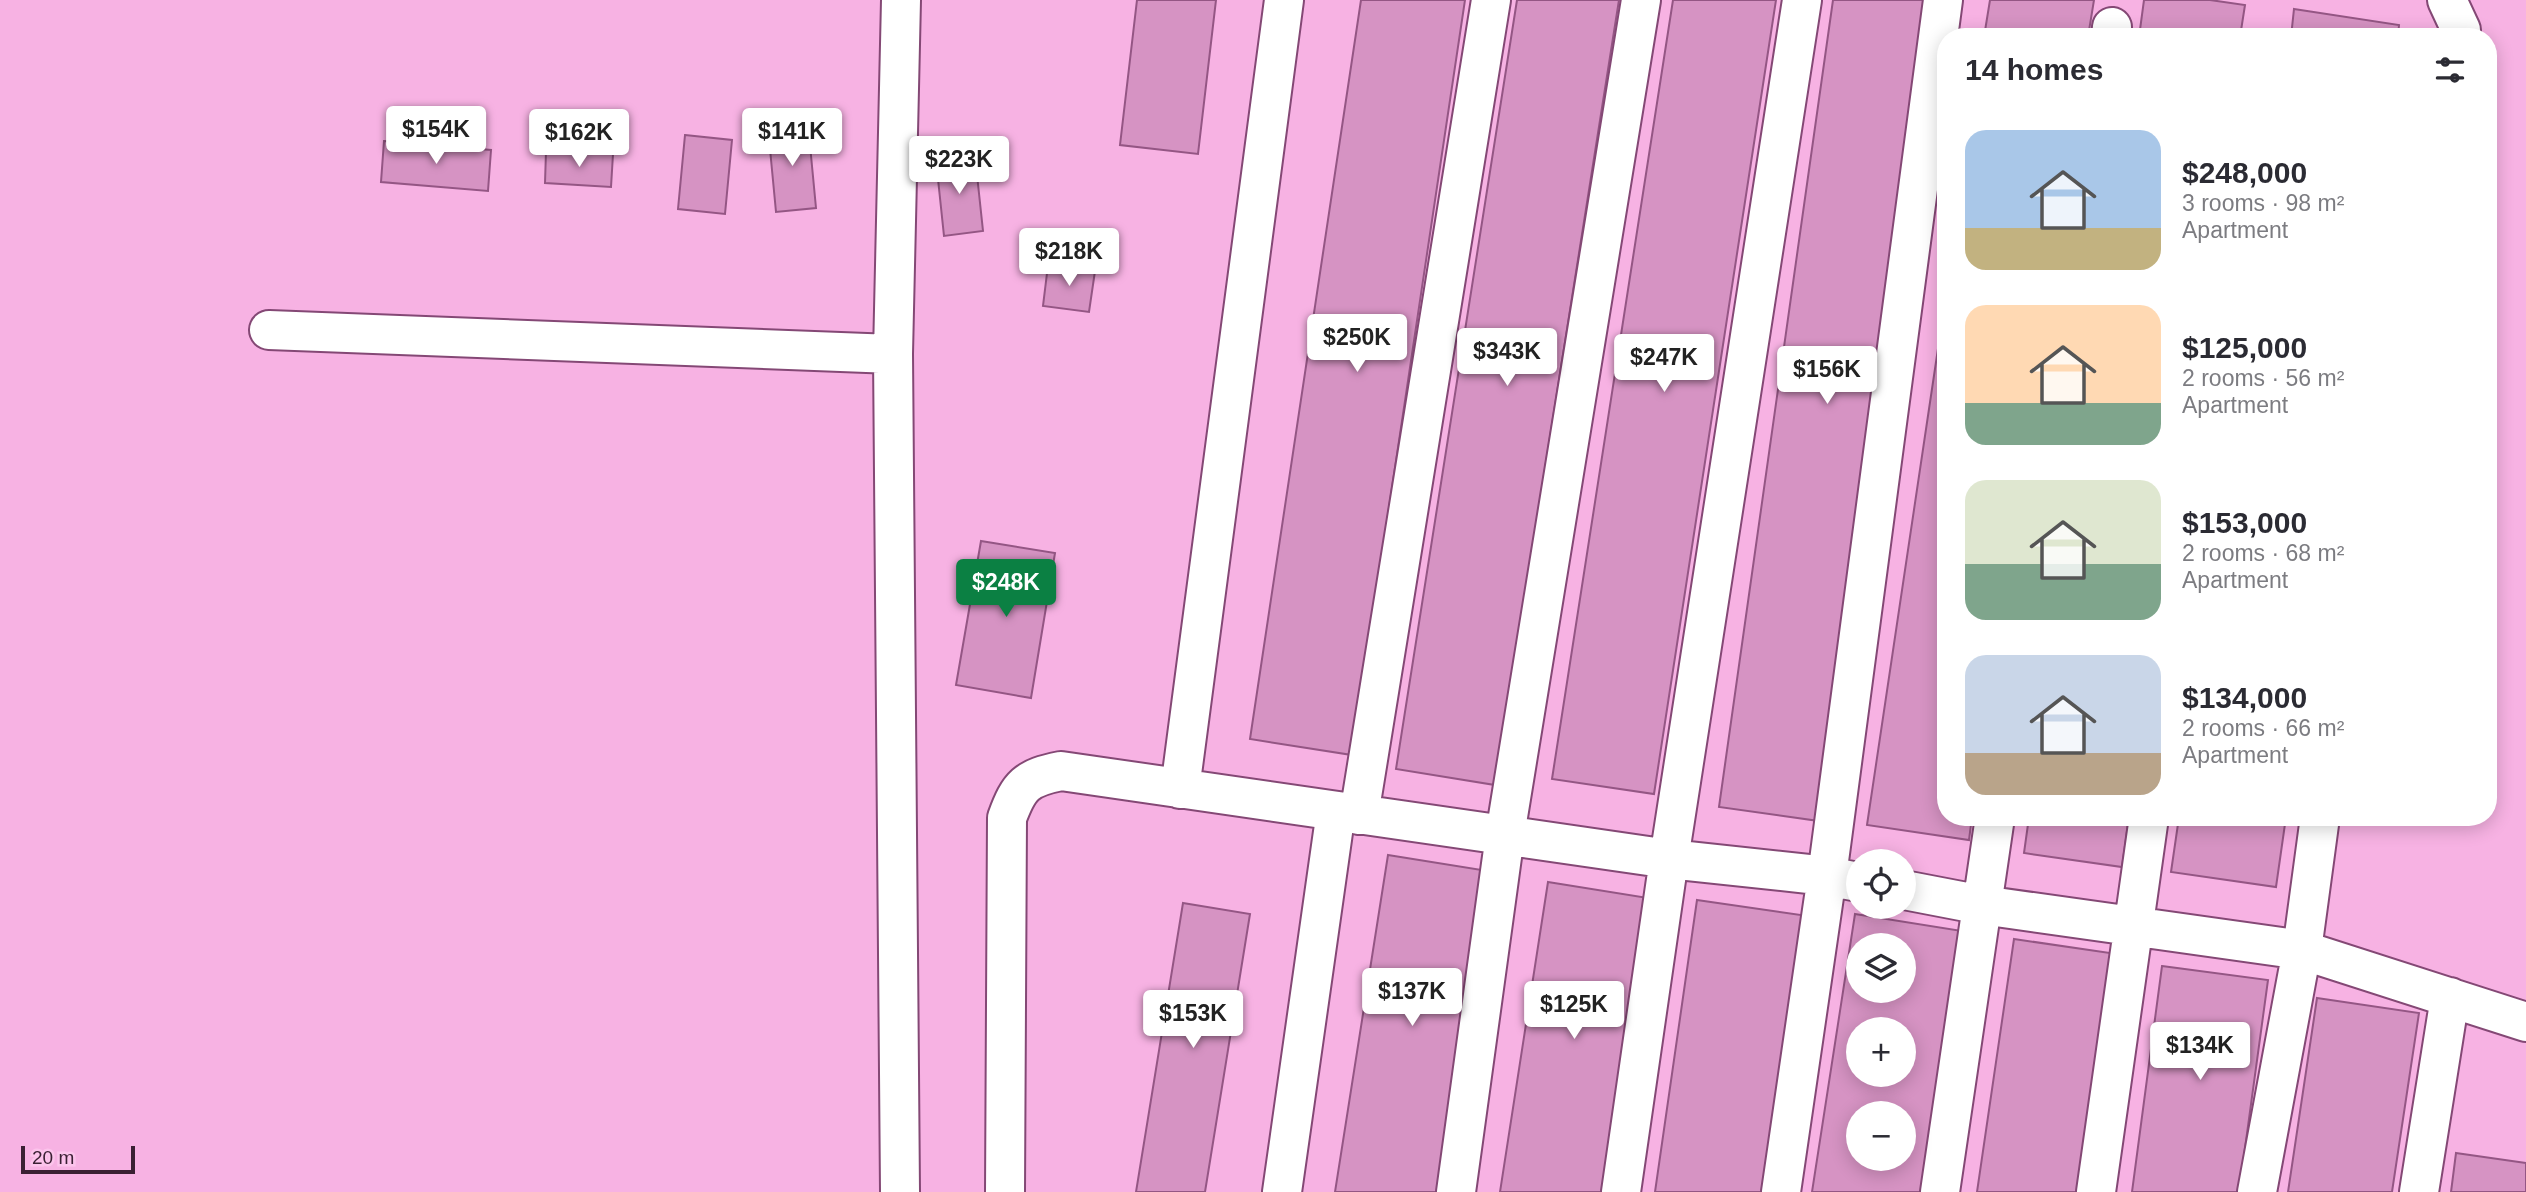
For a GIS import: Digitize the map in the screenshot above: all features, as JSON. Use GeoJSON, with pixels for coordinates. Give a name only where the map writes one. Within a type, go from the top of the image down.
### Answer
{"type":"FeatureCollection","features":[{"type":"Feature","properties":{"kind":"street"},"geometry":{"type":"LineString","coordinates":[[900,1192],[893,354],[901,0]]}},
{"type":"Feature","properties":{"kind":"street"},"geometry":{"type":"LineString","coordinates":[[1180,789],[1284,0]]}},
{"type":"Feature","properties":{"kind":"street"},"geometry":{"type":"LineString","coordinates":[[1282,1192],[1491,0]]}},
{"type":"Feature","properties":{"kind":"street"},"geometry":{"type":"LineString","coordinates":[[1455,1192],[1505,835],[1641,0]]}},
{"type":"Feature","properties":{"kind":"street"},"geometry":{"type":"LineString","coordinates":[[1621,1192],[1669,859],[1802,0]]}},
{"type":"Feature","properties":{"kind":"street"},"geometry":{"type":"LineString","coordinates":[[1940,28],[1943,0]]}},
{"type":"Feature","properties":{"kind":"street"},"geometry":{"type":"LineString","coordinates":[[2447,0],[2460,28]]}},
{"type":"Feature","properties":{"kind":"street"},"geometry":{"type":"LineString","coordinates":[[1781,1192],[1843,879],[1937,53]]}},
{"type":"Feature","properties":{"kind":"street"},"geometry":{"type":"LineString","coordinates":[[269,330],[893,354]]}},
{"type":"Feature","properties":{"kind":"street"},"geometry":{"type":"LineString","coordinates":[[1005,1192],[1007,818],[1016,793],[1038,776],[1061,771],[1669,859],[1843,879]]}},
{"type":"Feature","properties":{"kind":"street"},"geometry":{"type":"LineString","coordinates":[[1940,1192],[1994,826]]}},
{"type":"Feature","properties":{"kind":"street"},"geometry":{"type":"LineString","coordinates":[[2096,1192],[2148,826]]}},
{"type":"Feature","properties":{"kind":"street"},"geometry":{"type":"LineString","coordinates":[[2257,1192],[2302,950],[2319,826]]}},
{"type":"Feature","properties":{"kind":"street"},"geometry":{"type":"LineString","coordinates":[[1916,892],[1982,905],[2302,950],[2526,1022]]}},
{"type":"Feature","properties":{"kind":"street"},"geometry":{"type":"LineString","coordinates":[[2419,1192],[2450,997]]}},
{"type":"Feature","properties":{"kind":"building"},"geometry":{"type":"Polygon","coordinates":[[[1137,0],[1216,0],[1198,154],[1120,145],[1137,0]]]}},
{"type":"Feature","properties":{"kind":"building"},"geometry":{"type":"Polygon","coordinates":[[[1361,0],[1465,0],[1352,755],[1250,739],[1361,0]]]}},
{"type":"Feature","properties":{"kind":"building"},"geometry":{"type":"Polygon","coordinates":[[[1517,0],[1619,0],[1495,785],[1396,769],[1517,0]]]}},
{"type":"Feature","properties":{"kind":"building"},"geometry":{"type":"Polygon","coordinates":[[[1673,0],[1776,0],[1654,794],[1552,779],[1673,0]]]}},
{"type":"Feature","properties":{"kind":"building"},"geometry":{"type":"Polygon","coordinates":[[[1833,0],[1936,0],[1819,821],[1719,807],[1833,0]]]}},
{"type":"Feature","properties":{"kind":"building"},"geometry":{"type":"Polygon","coordinates":[[[1990,0],[2094,0],[2089,28],[1985,28],[1990,0]]]}},
{"type":"Feature","properties":{"kind":"building"},"geometry":{"type":"Polygon","coordinates":[[[2144,0],[2210,0],[2245,5],[2241,28],[2140,28],[2144,0]]]}},
{"type":"Feature","properties":{"kind":"building"},"geometry":{"type":"Polygon","coordinates":[[[2294,9],[2399,25],[2399,28],[2292,28],[2294,9]]]}},
{"type":"Feature","properties":{"kind":"building"},"geometry":{"type":"Polygon","coordinates":[[[808,124],[816,208],[776,212],[768,128],[808,124]]]}},
{"type":"Feature","properties":{"kind":"building"},"geometry":{"type":"Polygon","coordinates":[[[685,135],[732,140],[725,214],[678,209],[685,135]]]}},
{"type":"Feature","properties":{"kind":"building"},"geometry":{"type":"Polygon","coordinates":[[[384,141],[491,150],[488,191],[381,182],[384,141]]]}},
{"type":"Feature","properties":{"kind":"building"},"geometry":{"type":"Polygon","coordinates":[[[546,151],[613,154],[611,187],[545,183],[546,151]]]}},
{"type":"Feature","properties":{"kind":"building"},"geometry":{"type":"Polygon","coordinates":[[[975,156],[983,231],[944,236],[936,160],[975,156]]]}},
{"type":"Feature","properties":{"kind":"building"},"geometry":{"type":"Polygon","coordinates":[[[1048,265],[1095,271],[1089,312],[1043,306],[1048,265]]]}},
{"type":"Feature","properties":{"kind":"building"},"geometry":{"type":"Polygon","coordinates":[[[1937,355],[1937,826],[1971,826],[1969,840],[1867,825],[1937,355]]]}},
{"type":"Feature","properties":{"kind":"building"},"geometry":{"type":"Polygon","coordinates":[[[981,541],[1055,553],[1031,698],[956,685],[981,541]]]}},
{"type":"Feature","properties":{"kind":"building"},"geometry":{"type":"Polygon","coordinates":[[[2028,826],[2128,826],[2122,867],[2024,853],[2028,826]]]}},
{"type":"Feature","properties":{"kind":"building"},"geometry":{"type":"Polygon","coordinates":[[[2178,826],[2285,826],[2276,887],[2171,872],[2178,826]]]}},
{"type":"Feature","properties":{"kind":"building"},"geometry":{"type":"Polygon","coordinates":[[[1388,855],[1488,871],[1438,1192],[1335,1192],[1388,855]]]}},
{"type":"Feature","properties":{"kind":"building"},"geometry":{"type":"Polygon","coordinates":[[[1548,882],[1648,898],[1603,1192],[1500,1192],[1548,882]]]}},
{"type":"Feature","properties":{"kind":"building"},"geometry":{"type":"Polygon","coordinates":[[[1697,900],[1808,916],[1769,1192],[1655,1192],[1697,900]]]}},
{"type":"Feature","properties":{"kind":"building"},"geometry":{"type":"Polygon","coordinates":[[[1183,903],[1250,914],[1205,1192],[1136,1192],[1183,903]]]}},
{"type":"Feature","properties":{"kind":"building"},"geometry":{"type":"Polygon","coordinates":[[[1854,919],[1886,919],[1962,931],[1922,1192],[1812,1192],[1846,972],[1846,1003],[1916,1003],[1916,933],[1852,933],[1854,919]]]}},
{"type":"Feature","properties":{"kind":"building"},"geometry":{"type":"Polygon","coordinates":[[[2014,939],[2117,954],[2082,1192],[1977,1192],[2014,939]]]}},
{"type":"Feature","properties":{"kind":"building"},"geometry":{"type":"Polygon","coordinates":[[[2162,966],[2268,980],[2239,1192],[2132,1192],[2162,966]]]}},
{"type":"Feature","properties":{"kind":"building"},"geometry":{"type":"Polygon","coordinates":[[[2317,998],[2419,1013],[2392,1192],[2288,1192],[2317,998]]]}},
{"type":"Feature","properties":{"kind":"building"},"geometry":{"type":"Polygon","coordinates":[[[2456,1153],[2526,1163],[2526,1192],[2451,1192],[2456,1153]]]}}]}
